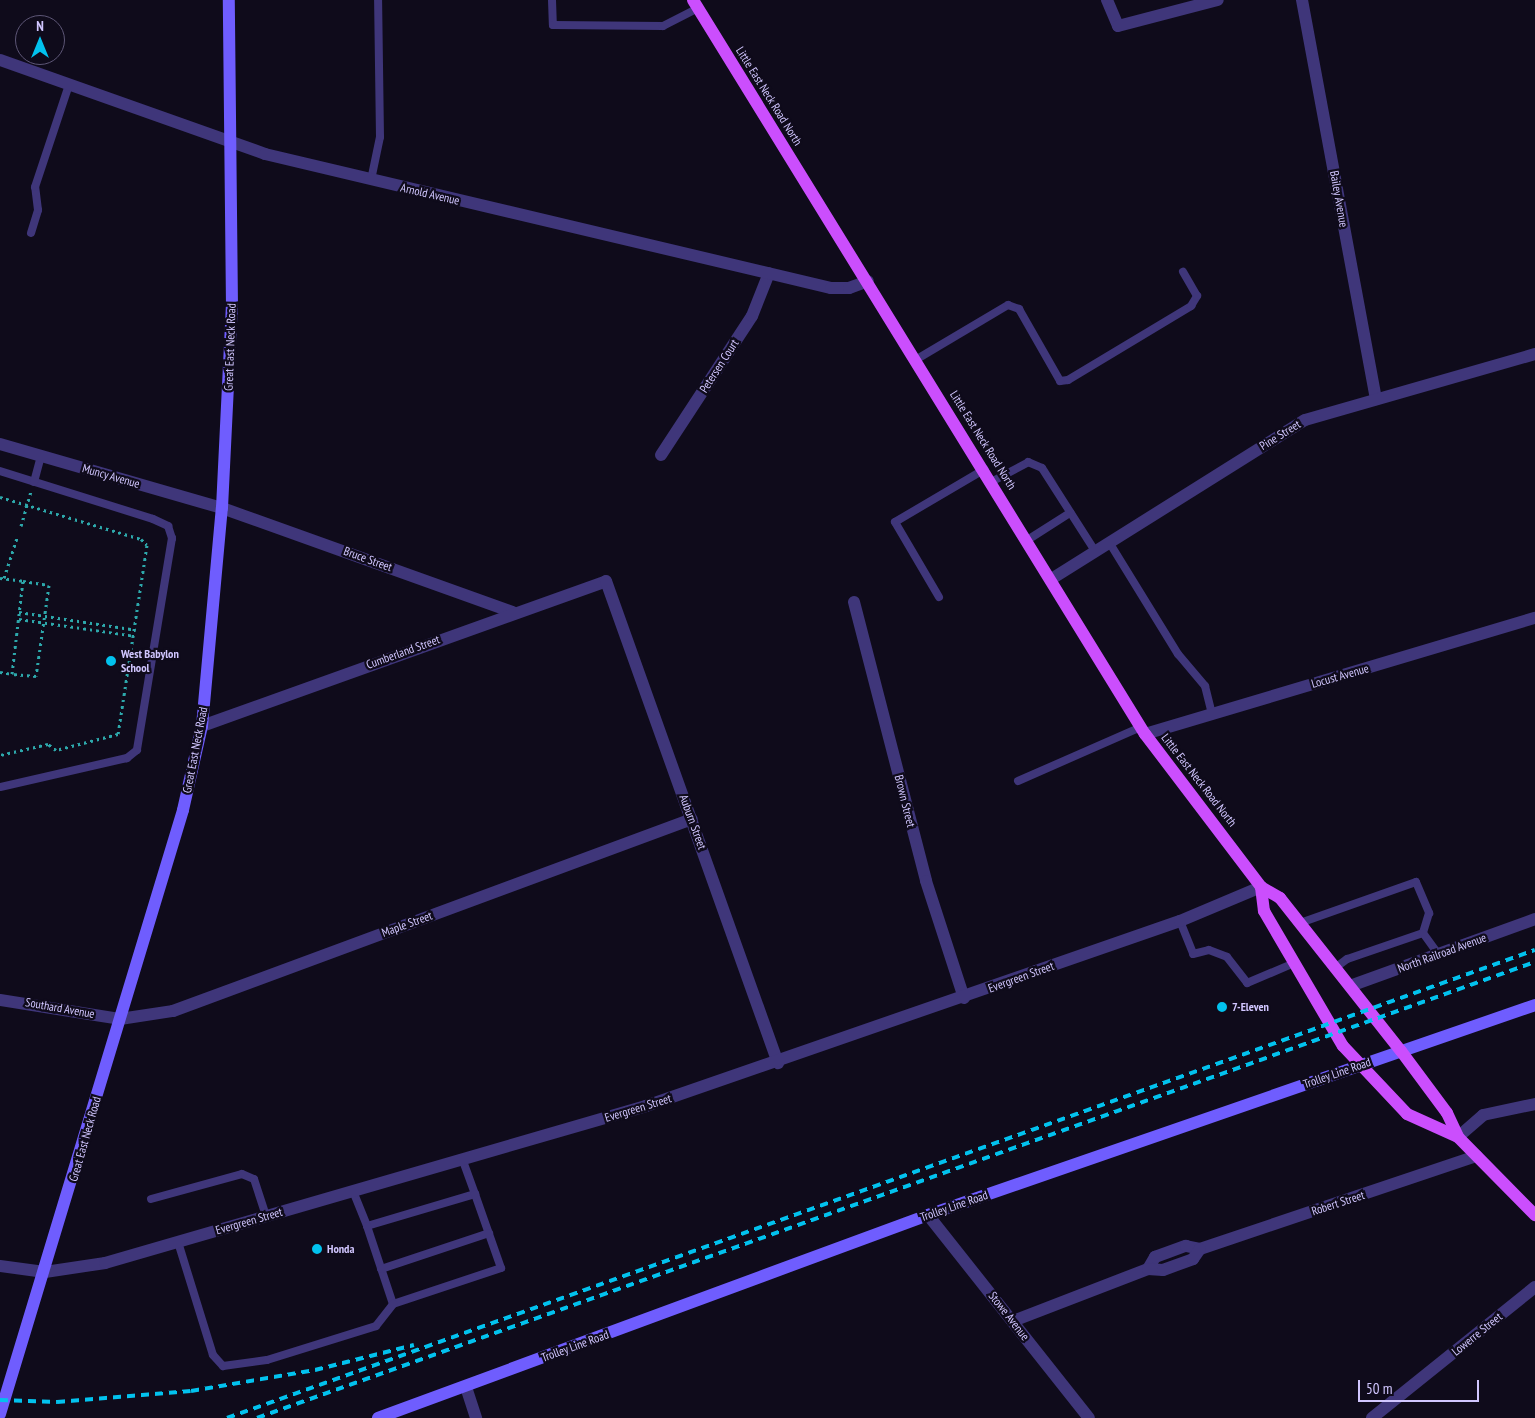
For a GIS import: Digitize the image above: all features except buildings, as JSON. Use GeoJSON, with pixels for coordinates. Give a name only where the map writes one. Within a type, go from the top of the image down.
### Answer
{"type":"FeatureCollection","features":[{"type":"Feature","properties":{"kind":"main road","name":"Great East Neck Road"},"geometry":{"type":"LineString","coordinates":[[0,1414],[45,1272],[183,810],[202,726],[222,508],[232,307],[233,143],[229,0]]}},
{"type":"Feature","properties":{"kind":"main road","name":"Little East Neck Road North"},"geometry":{"type":"LineString","coordinates":[[695,4],[1029,539],[1143,730],[1261,887],[1280,898],[1401,1051],[1447,1113],[1458,1137],[1535,1215]]}},
{"type":"Feature","properties":{"kind":"main road","name":"Little East Neck Road North"},"geometry":{"type":"LineString","coordinates":[[1261,887],[1264,911],[1292,964],[1332,1031],[1407,1114],[1458,1137]]}},
{"type":"Feature","properties":{"kind":"main road","name":"Trolley Line Road"},"geometry":{"type":"LineString","coordinates":[[378,1418],[928,1215],[1535,1005]]}},
{"type":"Feature","properties":{"kind":"street"},"geometry":{"type":"LineString","coordinates":[[1107,0],[1118,26],[1218,0]]}},
{"type":"Feature","properties":{"kind":"street","name":"Bailey Avenue"},"geometry":{"type":"LineString","coordinates":[[1302,0],[1376,399]]}},
{"type":"Feature","properties":{"kind":"street","name":"Arnold Avenue"},"geometry":{"type":"LineString","coordinates":[[0,60],[233,143],[371,180],[838,289],[868,281]]}},
{"type":"Feature","properties":{"kind":"street","name":"Petersen Court"},"geometry":{"type":"LineString","coordinates":[[661,455],[752,316],[769,274]]}},
{"type":"Feature","properties":{"kind":"street","name":"Pine Street"},"geometry":{"type":"LineString","coordinates":[[1053,578],[1305,420],[1535,354]]}},
{"type":"Feature","properties":{"kind":"street","name":"Muncy Avenue"},"geometry":{"type":"LineString","coordinates":[[0,444],[222,508]]}},
{"type":"Feature","properties":{"kind":"street","name":"Bruce Street"},"geometry":{"type":"LineString","coordinates":[[222,508],[513,612]]}},
{"type":"Feature","properties":{"kind":"street","name":"Cumberland Street"},"geometry":{"type":"LineString","coordinates":[[202,726],[513,612],[606,581]]}},
{"type":"Feature","properties":{"kind":"street","name":"Auburn Street"},"geometry":{"type":"LineString","coordinates":[[606,581],[778,1063]]}},
{"type":"Feature","properties":{"kind":"street","name":"Brown Street"},"geometry":{"type":"LineString","coordinates":[[854,602],[926,881],[964,998]]}},
{"type":"Feature","properties":{"kind":"street","name":"Locust Avenue"},"geometry":{"type":"LineString","coordinates":[[1143,730],[1212,714],[1535,618]]}},
{"type":"Feature","properties":{"kind":"street","name":"Maple Street"},"geometry":{"type":"LineString","coordinates":[[120,1019],[173,1011],[692,818]]}},
{"type":"Feature","properties":{"kind":"street","name":"Evergreen Street"},"geometry":{"type":"LineString","coordinates":[[0,1266],[45,1272],[105,1263],[462,1159],[778,1063],[1180,921],[1261,887]]}},
{"type":"Feature","properties":{"kind":"street","name":"North Railroad Avenue"},"geometry":{"type":"LineString","coordinates":[[1350,986],[1535,919]]}},
{"type":"Feature","properties":{"kind":"street","name":"Southard Avenue"},"geometry":{"type":"LineString","coordinates":[[0,1000],[120,1019]]}},
{"type":"Feature","properties":{"kind":"street"},"geometry":{"type":"LineString","coordinates":[[1458,1137],[1483,1114],[1535,1104]]}},
{"type":"Feature","properties":{"kind":"street","name":"Robert Street"},"geometry":{"type":"LineString","coordinates":[[1013,1321],[1148,1269],[1163,1270],[1194,1259],[1200,1249],[1477,1156]]}},
{"type":"Feature","properties":{"kind":"street","name":"Stowe Avenue"},"geometry":{"type":"LineString","coordinates":[[928,1215],[1089,1418]]}},
{"type":"Feature","properties":{"kind":"street","name":"Lowerre Street"},"geometry":{"type":"LineString","coordinates":[[1372,1418],[1535,1287]]}},
{"type":"Feature","properties":{"kind":"street"},"geometry":{"type":"LineString","coordinates":[[466,1387],[476,1418]]}},
{"type":"Feature","properties":{"kind":"lane"},"geometry":{"type":"LineString","coordinates":[[371,180],[380,136],[378,0]]}},
{"type":"Feature","properties":{"kind":"lane"},"geometry":{"type":"LineString","coordinates":[[552,0],[553,25],[663,26],[695,4]]}},
{"type":"Feature","properties":{"kind":"lane"},"geometry":{"type":"LineString","coordinates":[[31,233],[38,210],[35,187],[69,85]]}},
{"type":"Feature","properties":{"kind":"lane"},"geometry":{"type":"LineString","coordinates":[[917,359],[1008,305],[1019,309],[1060,381],[1068,380],[1191,306],[1197,296],[1184,272]]}},
{"type":"Feature","properties":{"kind":"lane"},"geometry":{"type":"LineString","coordinates":[[34,482],[41,456]]}},
{"type":"Feature","properties":{"kind":"lane"},"geometry":{"type":"LineString","coordinates":[[993,481],[1028,462],[1042,468],[1095,551]]}},
{"type":"Feature","properties":{"kind":"lane"},"geometry":{"type":"LineString","coordinates":[[939,598],[895,522],[985,470]]}},
{"type":"Feature","properties":{"kind":"lane"},"geometry":{"type":"LineString","coordinates":[[0,472],[168,526],[172,538],[137,750],[128,758],[0,787]]}},
{"type":"Feature","properties":{"kind":"lane"},"geometry":{"type":"LineString","coordinates":[[1029,539],[1070,513]]}},
{"type":"Feature","properties":{"kind":"lane"},"geometry":{"type":"LineString","coordinates":[[1109,542],[1168,634],[1205,686],[1212,714]]}},
{"type":"Feature","properties":{"kind":"lane"},"geometry":{"type":"LineString","coordinates":[[1018,781],[1143,730]]}},
{"type":"Feature","properties":{"kind":"lane"},"geometry":{"type":"LineString","coordinates":[[1300,923],[1416,882],[1429,913],[1423,933]]}},
{"type":"Feature","properties":{"kind":"lane"},"geometry":{"type":"LineString","coordinates":[[1180,921],[1193,954],[1209,950],[1226,957],[1247,983],[1292,964]]}},
{"type":"Feature","properties":{"kind":"lane"},"geometry":{"type":"LineString","coordinates":[[1423,933],[1438,954]]}},
{"type":"Feature","properties":{"kind":"lane"},"geometry":{"type":"LineString","coordinates":[[1335,968],[1347,959],[1423,933]]}},
{"type":"Feature","properties":{"kind":"lane"},"geometry":{"type":"LineString","coordinates":[[178,1242],[213,1355],[223,1366],[267,1360],[376,1326],[393,1304],[501,1268],[462,1159]]}},
{"type":"Feature","properties":{"kind":"lane"},"geometry":{"type":"LineString","coordinates":[[151,1199],[242,1174],[254,1179],[266,1216]]}},
{"type":"Feature","properties":{"kind":"lane"},"geometry":{"type":"LineString","coordinates":[[353,1191],[367,1226],[393,1304]]}},
{"type":"Feature","properties":{"kind":"lane"},"geometry":{"type":"LineString","coordinates":[[367,1226],[475,1194]]}},
{"type":"Feature","properties":{"kind":"lane"},"geometry":{"type":"LineString","coordinates":[[381,1269],[489,1233]]}},
{"type":"Feature","properties":{"kind":"path"},"geometry":{"type":"LineString","coordinates":[[21,526],[34,482]]}},
{"type":"Feature","properties":{"kind":"path"},"geometry":{"type":"LineString","coordinates":[[0,497],[146,541],[136,630],[118,734],[56,750],[48,744],[0,755]]}},
{"type":"Feature","properties":{"kind":"path"},"geometry":{"type":"LineString","coordinates":[[0,672],[36,676],[49,585],[2,578],[17,538]]}},
{"type":"Feature","properties":{"kind":"path"},"geometry":{"type":"LineString","coordinates":[[12,674],[23,581]]}},
{"type":"Feature","properties":{"kind":"path"},"geometry":{"type":"LineString","coordinates":[[19,612],[136,630]]}},
{"type":"Feature","properties":{"kind":"path"},"geometry":{"type":"LineString","coordinates":[[18,619],[135,636]]}},
{"type":"Feature","properties":{"kind":"railway"},"geometry":{"type":"LineString","coordinates":[[227,1418],[1535,950]]}},
{"type":"Feature","properties":{"kind":"railway"},"geometry":{"type":"LineString","coordinates":[[257,1418],[1535,962]]}},
{"type":"Feature","properties":{"kind":"railway"},"geometry":{"type":"LineString","coordinates":[[0,1400],[57,1402],[191,1391],[315,1370],[414,1345]]}},
{"type":"Feature","properties":{"kind":"place","name":"West Babylon School"},"geometry":{"type":"Point","coordinates":[111,661]}},
{"type":"Feature","properties":{"kind":"place","name":"7-Eleven"},"geometry":{"type":"Point","coordinates":[1222,1007]}},
{"type":"Feature","properties":{"kind":"place","name":"Honda"},"geometry":{"type":"Point","coordinates":[317,1249]}}]}
